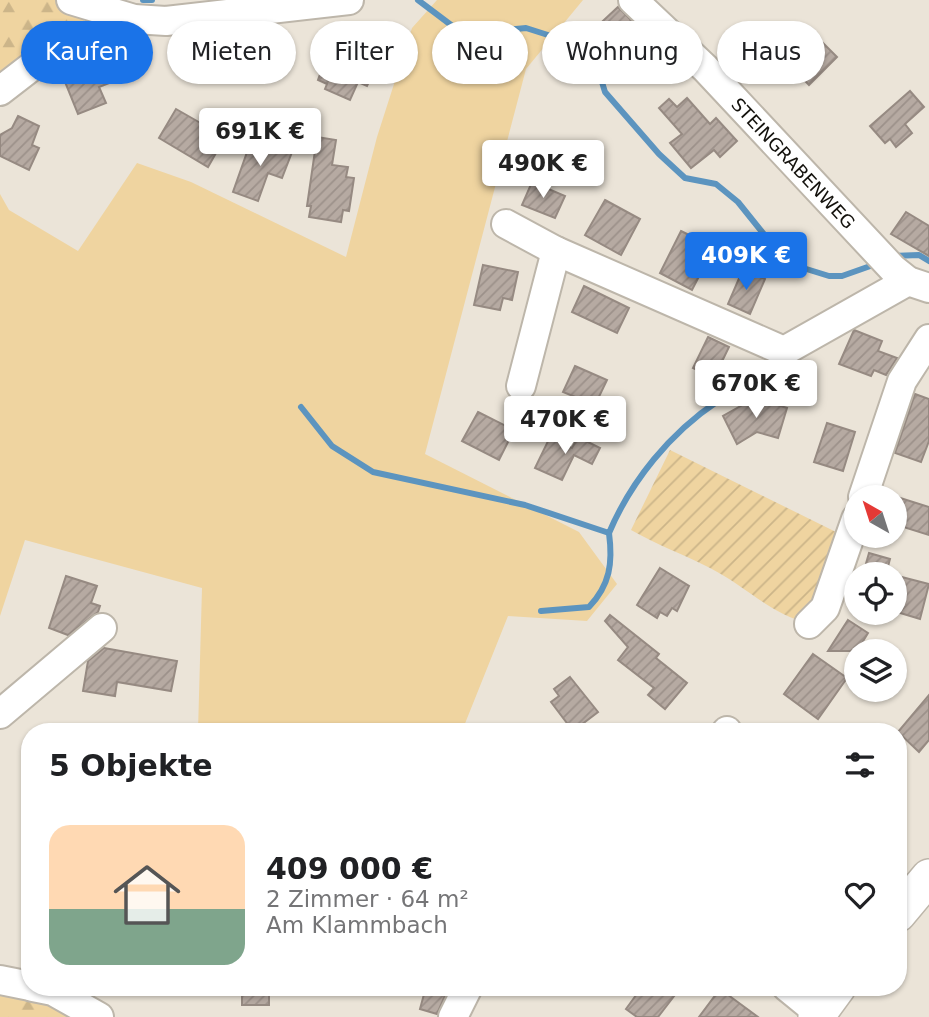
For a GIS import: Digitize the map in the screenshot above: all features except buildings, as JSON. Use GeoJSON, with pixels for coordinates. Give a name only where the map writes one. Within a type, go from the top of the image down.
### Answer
{"type":"FeatureCollection","features":[{"type":"Feature","properties":{"kind":"main road"},"geometry":{"type":"LineString","coordinates":[[907,903],[929,877]]}},
{"type":"Feature","properties":{"kind":"street"},"geometry":{"type":"LineString","coordinates":[[71,0],[134,19],[186,20],[349,0]]}},
{"type":"Feature","properties":{"kind":"street","name":"STEINGRABENWEG"},"geometry":{"type":"LineString","coordinates":[[633,0],[705,68],[902,272]]}},
{"type":"Feature","properties":{"kind":"street"},"geometry":{"type":"LineString","coordinates":[[0,91],[57,47],[121,28],[134,19]]}},
{"type":"Feature","properties":{"kind":"street"},"geometry":{"type":"LineString","coordinates":[[506,224],[556,251],[784,351],[902,272]]}},
{"type":"Feature","properties":{"kind":"street"},"geometry":{"type":"LineString","coordinates":[[522,386],[556,251]]}},
{"type":"Feature","properties":{"kind":"street"},"geometry":{"type":"LineString","coordinates":[[867,485],[902,381],[929,340]]}},
{"type":"Feature","properties":{"kind":"street"},"geometry":{"type":"LineString","coordinates":[[809,624],[825,608],[846,548]]}},
{"type":"Feature","properties":{"kind":"street"},"geometry":{"type":"LineString","coordinates":[[0,714],[39,685],[102,628]]}},
{"type":"Feature","properties":{"kind":"street"},"geometry":{"type":"LineString","coordinates":[[0,980],[21,985]]}},
{"type":"Feature","properties":{"kind":"street"},"geometry":{"type":"LineString","coordinates":[[62,996],[99,1017]]}},
{"type":"Feature","properties":{"kind":"street"},"geometry":{"type":"LineString","coordinates":[[453,1017],[464,996]]}},
{"type":"Feature","properties":{"kind":"street"},"geometry":{"type":"LineString","coordinates":[[805,996],[825,1006]]}},
{"type":"Feature","properties":{"kind":"green space"},"geometry":{"type":"Polygon","coordinates":[[[0,0],[81,0],[84,5],[84,21],[21,21],[21,73],[0,79],[0,0]]]}},
{"type":"Feature","properties":{"kind":"green space"},"geometry":{"type":"Polygon","coordinates":[[[437,0],[583,0],[566,21],[542,21],[542,50],[528,67],[528,21],[432,21],[432,84],[522,84],[425,454],[579,532],[617,584],[587,621],[508,616],[465,723],[198,723],[202,588],[25,540],[0,616],[0,194],[9,210],[78,251],[137,163],[191,182],[346,257],[377,137],[394,84],[418,84],[418,21],[437,0]]]}},
{"type":"Feature","properties":{"kind":"green space"},"geometry":{"type":"Polygon","coordinates":[[[670,450],[836,532],[809,624],[769,606],[710,568],[631,530],[670,450]]]}},
{"type":"Feature","properties":{"kind":"green space"},"geometry":{"type":"Polygon","coordinates":[[[0,969],[21,982],[21,996],[44,996],[79,1017],[0,1017],[0,969]]]}},
{"type":"Feature","properties":{"kind":"waterway"},"geometry":{"type":"LineString","coordinates":[[143,0],[152,0]]}},
{"type":"Feature","properties":{"kind":"waterway"},"geometry":{"type":"LineString","coordinates":[[418,0],[463,34],[526,28],[573,43],[589,54],[598,69],[605,92],[659,154],[685,178],[716,184],[738,202],[787,263],[829,276],[842,276],[876,264]]}},
{"type":"Feature","properties":{"kind":"waterway"},"geometry":{"type":"LineString","coordinates":[[892,256],[919,255],[929,261]]}},
{"type":"Feature","properties":{"kind":"waterway"},"geometry":{"type":"LineString","coordinates":[[301,407],[332,446],[373,472],[525,505],[609,533],[640,477],[668,443],[726,395],[766,377]]}},
{"type":"Feature","properties":{"kind":"waterway"},"geometry":{"type":"LineString","coordinates":[[541,611],[589,607],[596,599],[606,582],[610,564],[609,533]]}}]}
